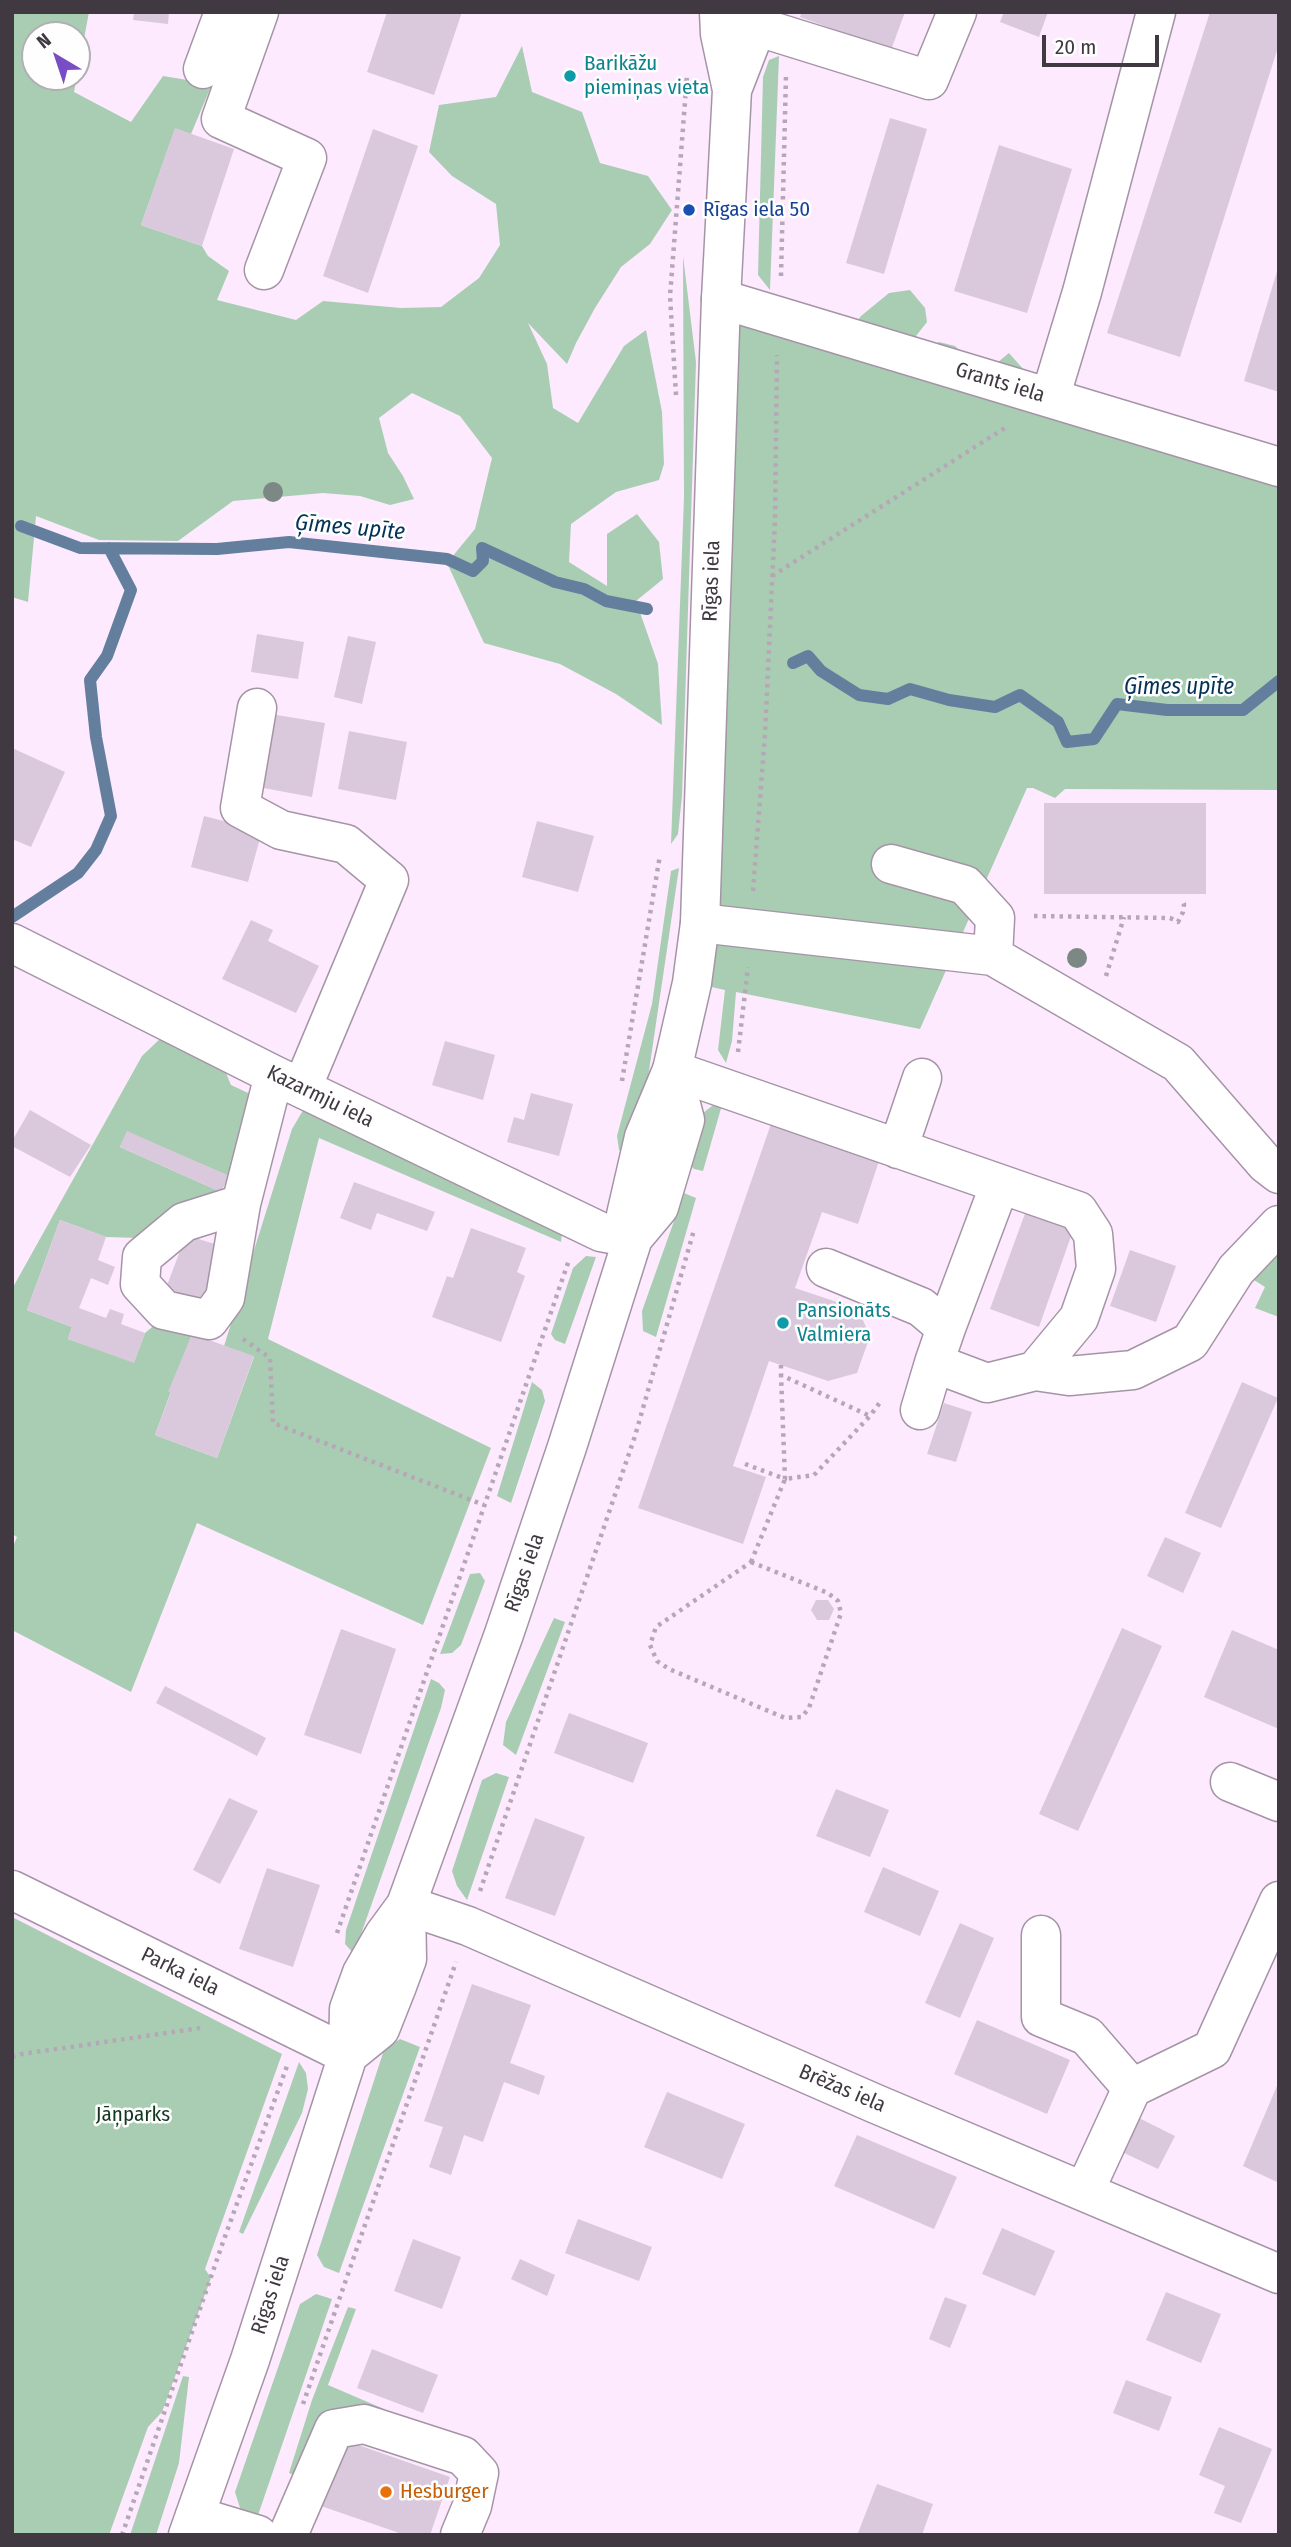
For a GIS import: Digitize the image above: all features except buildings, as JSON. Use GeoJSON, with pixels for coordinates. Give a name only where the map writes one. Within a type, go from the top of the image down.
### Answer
{"type":"FeatureCollection","features":[{"type":"Feature","properties":{"kind":"street"},"geometry":{"type":"LineString","coordinates":[[203,69],[224,12]]}},
{"type":"Feature","properties":{"kind":"street"},"geometry":{"type":"LineString","coordinates":[[259,12],[221,119],[307,158],[264,270]]}},
{"type":"Feature","properties":{"kind":"street"},"geometry":{"type":"LineString","coordinates":[[753,21],[929,80],[957,12]]}},
{"type":"Feature","properties":{"kind":"street"},"geometry":{"type":"LineString","coordinates":[[1050,398],[1082,292],[1156,12]]}},
{"type":"Feature","properties":{"kind":"street","name":"Rīgas iela"},"geometry":{"type":"LineString","coordinates":[[192,2525],[254,2347],[348,2054],[349,2009],[362,1973],[384,1934],[405,1905],[504,1634],[633,1238],[660,1207],[685,1120],[672,1070],[689,1002],[700,923],[721,299],[732,90],[720,34],[753,21]]}},
{"type":"Feature","properties":{"kind":"street","name":"Grants iela"},"geometry":{"type":"LineString","coordinates":[[721,299],[1279,467]]}},
{"type":"Feature","properties":{"kind":"street"},"geometry":{"type":"LineString","coordinates":[[241,1204],[184,1222],[142,1257],[140,1284],[164,1310],[209,1320],[225,1298],[241,1204],[288,1082],[389,880],[346,844],[281,830],[240,808],[257,708]]}},
{"type":"Feature","properties":{"kind":"street"},"geometry":{"type":"LineString","coordinates":[[891,863],[965,886],[995,918],[993,956]]}},
{"type":"Feature","properties":{"kind":"street"},"geometry":{"type":"LineString","coordinates":[[700,923],[993,956],[1178,1063],[1266,1164],[1279,1174]]}},
{"type":"Feature","properties":{"kind":"street","name":"Kazarmju iela"},"geometry":{"type":"LineString","coordinates":[[12,943],[288,1082],[601,1232],[633,1238]]}},
{"type":"Feature","properties":{"kind":"street"},"geometry":{"type":"LineString","coordinates":[[672,1070],[1078,1211],[1093,1234],[1096,1269],[1079,1318],[1035,1371]]}},
{"type":"Feature","properties":{"kind":"street"},"geometry":{"type":"LineString","coordinates":[[898,1149],[922,1078]]}},
{"type":"Feature","properties":{"kind":"street"},"geometry":{"type":"LineString","coordinates":[[920,1410],[946,1328],[1000,1184]]}},
{"type":"Feature","properties":{"kind":"street"},"geometry":{"type":"LineString","coordinates":[[934,1363],[987,1383],[1035,1371],[1069,1376],[1133,1370],[1190,1342],[1236,1270],[1279,1225]]}},
{"type":"Feature","properties":{"kind":"street"},"geometry":{"type":"LineString","coordinates":[[826,1268],[921,1307],[946,1328]]}},
{"type":"Feature","properties":{"kind":"street"},"geometry":{"type":"LineString","coordinates":[[1230,1782],[1279,1802]]}},
{"type":"Feature","properties":{"kind":"street","name":"Parka iela"},"geometry":{"type":"LineString","coordinates":[[12,1890],[348,2054]]}},
{"type":"Feature","properties":{"kind":"street"},"geometry":{"type":"LineString","coordinates":[[1085,2190],[1132,2088],[1212,2049],[1279,1901]]}},
{"type":"Feature","properties":{"kind":"street","name":"Brēžas iela"},"geometry":{"type":"LineString","coordinates":[[405,1905],[467,1926],[1279,2274]]}},
{"type":"Feature","properties":{"kind":"street"},"geometry":{"type":"LineString","coordinates":[[1041,1935],[1041,2017],[1087,2036],[1132,2088]]}},
{"type":"Feature","properties":{"kind":"street"},"geometry":{"type":"LineString","coordinates":[[288,2535],[334,2429],[364,2424],[463,2456],[479,2473],[472,2506],[460,2535]]}},
{"type":"Feature","properties":{"kind":"street"},"geometry":{"type":"LineString","coordinates":[[192,2525],[258,2535]]}},
{"type":"Feature","properties":{"kind":"path"},"geometry":{"type":"LineString","coordinates":[[753,21],[780,280]]}},
{"type":"Feature","properties":{"kind":"path"},"geometry":{"type":"LineString","coordinates":[[676,403],[670,296],[688,66]]}},
{"type":"Feature","properties":{"kind":"path"},"geometry":{"type":"LineString","coordinates":[[752,902],[765,734],[777,355]]}},
{"type":"Feature","properties":{"kind":"path"},"geometry":{"type":"LineString","coordinates":[[772,576],[1009,425]]}},
{"type":"Feature","properties":{"kind":"path"},"geometry":{"type":"LineString","coordinates":[[621,1087],[661,853]]}},
{"type":"Feature","properties":{"kind":"path"},"geometry":{"type":"LineString","coordinates":[[995,918],[1041,915],[1170,918],[1178,922],[1183,912],[1184,904],[1181,899]]}},
{"type":"Feature","properties":{"kind":"path"},"geometry":{"type":"LineString","coordinates":[[1094,1014],[1124,917]]}},
{"type":"Feature","properties":{"kind":"path"},"geometry":{"type":"LineString","coordinates":[[737,1065],[750,954]]}},
{"type":"Feature","properties":{"kind":"path"},"geometry":{"type":"LineString","coordinates":[[476,1902],[635,1436],[694,1227]]}},
{"type":"Feature","properties":{"kind":"path"},"geometry":{"type":"LineString","coordinates":[[337,1933],[570,1255]]}},
{"type":"Feature","properties":{"kind":"path"},"geometry":{"type":"LineString","coordinates":[[209,1320],[251,1343],[270,1358],[273,1423],[484,1505]]}},
{"type":"Feature","properties":{"kind":"path"},"geometry":{"type":"LineString","coordinates":[[751,1562],[828,1593],[838,1601],[841,1613],[809,1708],[802,1717],[785,1718],[669,1669],[657,1661],[650,1645],[656,1626],[751,1562],[785,1479],[781,1365]]}},
{"type":"Feature","properties":{"kind":"path"},"geometry":{"type":"LineString","coordinates":[[781,1375],[870,1416]]}},
{"type":"Feature","properties":{"kind":"path"},"geometry":{"type":"LineString","coordinates":[[745,1464],[785,1479],[814,1475],[870,1416],[886,1394]]}},
{"type":"Feature","properties":{"kind":"path"},"geometry":{"type":"LineString","coordinates":[[300,2413],[455,1965]]}},
{"type":"Feature","properties":{"kind":"path"},"geometry":{"type":"LineString","coordinates":[[12,2057],[208,2027]]}},
{"type":"Feature","properties":{"kind":"path"},"geometry":{"type":"LineString","coordinates":[[122,2535],[290,2058]]}},
{"type":"Feature","properties":{"kind":"green space"},"geometry":{"type":"Polygon","coordinates":[[[12,12],[89,12],[87,21],[21,21],[21,91],[74,91],[131,122],[163,76],[212,84],[191,134],[175,129],[141,225],[202,246],[208,256],[229,271],[217,300],[296,320],[323,301],[401,308],[441,307],[479,278],[500,245],[496,204],[452,176],[429,152],[439,105],[496,97],[522,46],[532,92],[582,112],[600,163],[648,176],[672,210],[650,244],[621,267],[595,308],[567,364],[528,323],[547,364],[553,408],[578,423],[624,346],[646,330],[662,412],[664,464],[659,480],[616,492],[571,524],[569,562],[607,586],[607,534],[637,514],[659,542],[663,579],[636,601],[658,664],[662,725],[616,694],[560,664],[484,643],[447,563],[475,529],[492,458],[460,416],[412,393],[379,418],[388,453],[414,499],[390,505],[360,496],[323,493],[233,501],[178,541],[99,540],[36,516],[28,602],[12,597],[12,12]]]}},
{"type":"Feature","properties":{"kind":"green space"},"geometry":{"type":"Polygon","coordinates":[[[779,56],[770,290],[758,275],[763,77],[769,60],[779,56]]]}},
{"type":"Feature","properties":{"kind":"green space"},"geometry":{"type":"Polygon","coordinates":[[[683,256],[696,362],[682,796],[678,834],[671,844],[684,497],[683,256]]]}},
{"type":"Feature","properties":{"kind":"green space"},"geometry":{"type":"Polygon","coordinates":[[[910,290],[925,308],[927,322],[916,336],[928,347],[939,342],[955,346],[970,361],[986,365],[998,362],[1009,353],[1032,379],[1279,467],[1279,790],[1065,789],[1055,798],[1027,788],[920,1029],[736,992],[732,1041],[726,1063],[718,1050],[725,990],[693,983],[721,299],[852,328],[861,316],[889,293],[910,290]]]}},
{"type":"Feature","properties":{"kind":"green space"},"geometry":{"type":"Polygon","coordinates":[[[679,868],[646,1091],[628,1156],[619,1150],[617,1136],[652,1004],[671,871],[679,868]]]}},
{"type":"Feature","properties":{"kind":"green space"},"geometry":{"type":"Polygon","coordinates":[[[162,1037],[224,1068],[231,1085],[261,1099],[229,1176],[127,1132],[120,1147],[221,1192],[138,1238],[106,1237],[60,1220],[27,1310],[72,1327],[68,1339],[134,1362],[145,1333],[158,1322],[192,1334],[155,1435],[217,1458],[254,1357],[224,1346],[292,1129],[305,1107],[562,1233],[561,1242],[319,1138],[268,1339],[491,1448],[423,1625],[197,1523],[131,1692],[12,1630],[12,1549],[17,1537],[12,1534],[12,1289],[142,1056],[162,1037]]]}},
{"type":"Feature","properties":{"kind":"green space"},"geometry":{"type":"Polygon","coordinates":[[[722,1105],[703,1171],[694,1169],[689,1164],[703,1113],[712,1106],[722,1105]]]}},
{"type":"Feature","properties":{"kind":"green space"},"geometry":{"type":"Polygon","coordinates":[[[684,1193],[696,1198],[656,1337],[643,1331],[642,1311],[684,1193]]]}},
{"type":"Feature","properties":{"kind":"green space"},"geometry":{"type":"Polygon","coordinates":[[[1279,1241],[1279,1317],[1255,1308],[1265,1287],[1243,1273],[1279,1241]]]}},
{"type":"Feature","properties":{"kind":"green space"},"geometry":{"type":"Polygon","coordinates":[[[586,1256],[596,1257],[565,1344],[555,1340],[551,1334],[573,1268],[586,1256]]]}},
{"type":"Feature","properties":{"kind":"green space"},"geometry":{"type":"Polygon","coordinates":[[[532,1382],[542,1390],[545,1401],[511,1503],[497,1496],[532,1382]]]}},
{"type":"Feature","properties":{"kind":"green space"},"geometry":{"type":"Polygon","coordinates":[[[480,1573],[485,1581],[461,1645],[452,1653],[440,1654],[470,1574],[480,1573]]]}},
{"type":"Feature","properties":{"kind":"green space"},"geometry":{"type":"Polygon","coordinates":[[[554,1618],[565,1622],[516,1755],[503,1745],[506,1722],[554,1618]]]}},
{"type":"Feature","properties":{"kind":"green space"},"geometry":{"type":"Polygon","coordinates":[[[431,1679],[445,1690],[441,1708],[354,1954],[345,1944],[346,1930],[431,1679]]]}},
{"type":"Feature","properties":{"kind":"green space"},"geometry":{"type":"Polygon","coordinates":[[[496,1773],[509,1777],[467,1900],[457,1886],[452,1871],[482,1780],[496,1773]]]}},
{"type":"Feature","properties":{"kind":"green space","name":"Jāņparks"},"geometry":{"type":"Polygon","coordinates":[[[12,1917],[282,2054],[205,2269],[211,2278],[162,2412],[148,2427],[109,2535],[12,2535],[12,1917]]]}},
{"type":"Feature","properties":{"kind":"green space"},"geometry":{"type":"Polygon","coordinates":[[[400,2039],[420,2047],[339,2273],[324,2267],[317,2255],[384,2050],[400,2039]]]}},
{"type":"Feature","properties":{"kind":"green space"},"geometry":{"type":"Polygon","coordinates":[[[299,2062],[306,2073],[308,2089],[302,2113],[243,2234],[239,2232],[299,2062]]]}},
{"type":"Feature","properties":{"kind":"green space"},"geometry":{"type":"Polygon","coordinates":[[[316,2294],[332,2299],[256,2521],[241,2511],[235,2492],[300,2304],[316,2294]]]}},
{"type":"Feature","properties":{"kind":"green space"},"geometry":{"type":"Polygon","coordinates":[[[348,2307],[356,2309],[328,2385],[384,2409],[356,2405],[331,2412],[298,2477],[289,2473],[312,2400],[348,2307]]]}},
{"type":"Feature","properties":{"kind":"green space"},"geometry":{"type":"Polygon","coordinates":[[[183,2376],[189,2377],[179,2463],[156,2535],[130,2535],[183,2376]]]}},
{"type":"Feature","properties":{"kind":"waterway","name":"Ģīmes upīte"},"geometry":{"type":"LineString","coordinates":[[21,526],[80,548],[217,549],[289,542],[447,559],[473,571],[483,561],[482,548],[555,582],[584,589],[606,601],[647,609]]}},
{"type":"Feature","properties":{"kind":"waterway"},"geometry":{"type":"LineString","coordinates":[[12,917],[78,873],[96,850],[111,816],[96,737],[90,680],[107,656],[131,590],[109,548]]}},
{"type":"Feature","properties":{"kind":"waterway","name":"Ģīmes upīte"},"geometry":{"type":"LineString","coordinates":[[793,663],[808,656],[821,671],[859,695],[888,699],[910,689],[949,700],[995,707],[1020,695],[1058,722],[1067,742],[1094,739],[1117,704],[1167,710],[1243,710],[1279,681]]}},
{"type":"Feature","properties":{"kind":"place","name":"Barikāžu piemiņas vieta"},"geometry":{"type":"Point","coordinates":[570,76]}},
{"type":"Feature","properties":{"kind":"place","name":"Rīgas iela 50"},"geometry":{"type":"Point","coordinates":[689,210]}},
{"type":"Feature","properties":{"kind":"place","name":"Pansionāts Valmiera"},"geometry":{"type":"Point","coordinates":[783,1323]}},
{"type":"Feature","properties":{"kind":"place","name":"Hesburger"},"geometry":{"type":"Point","coordinates":[386,2492]}}]}
